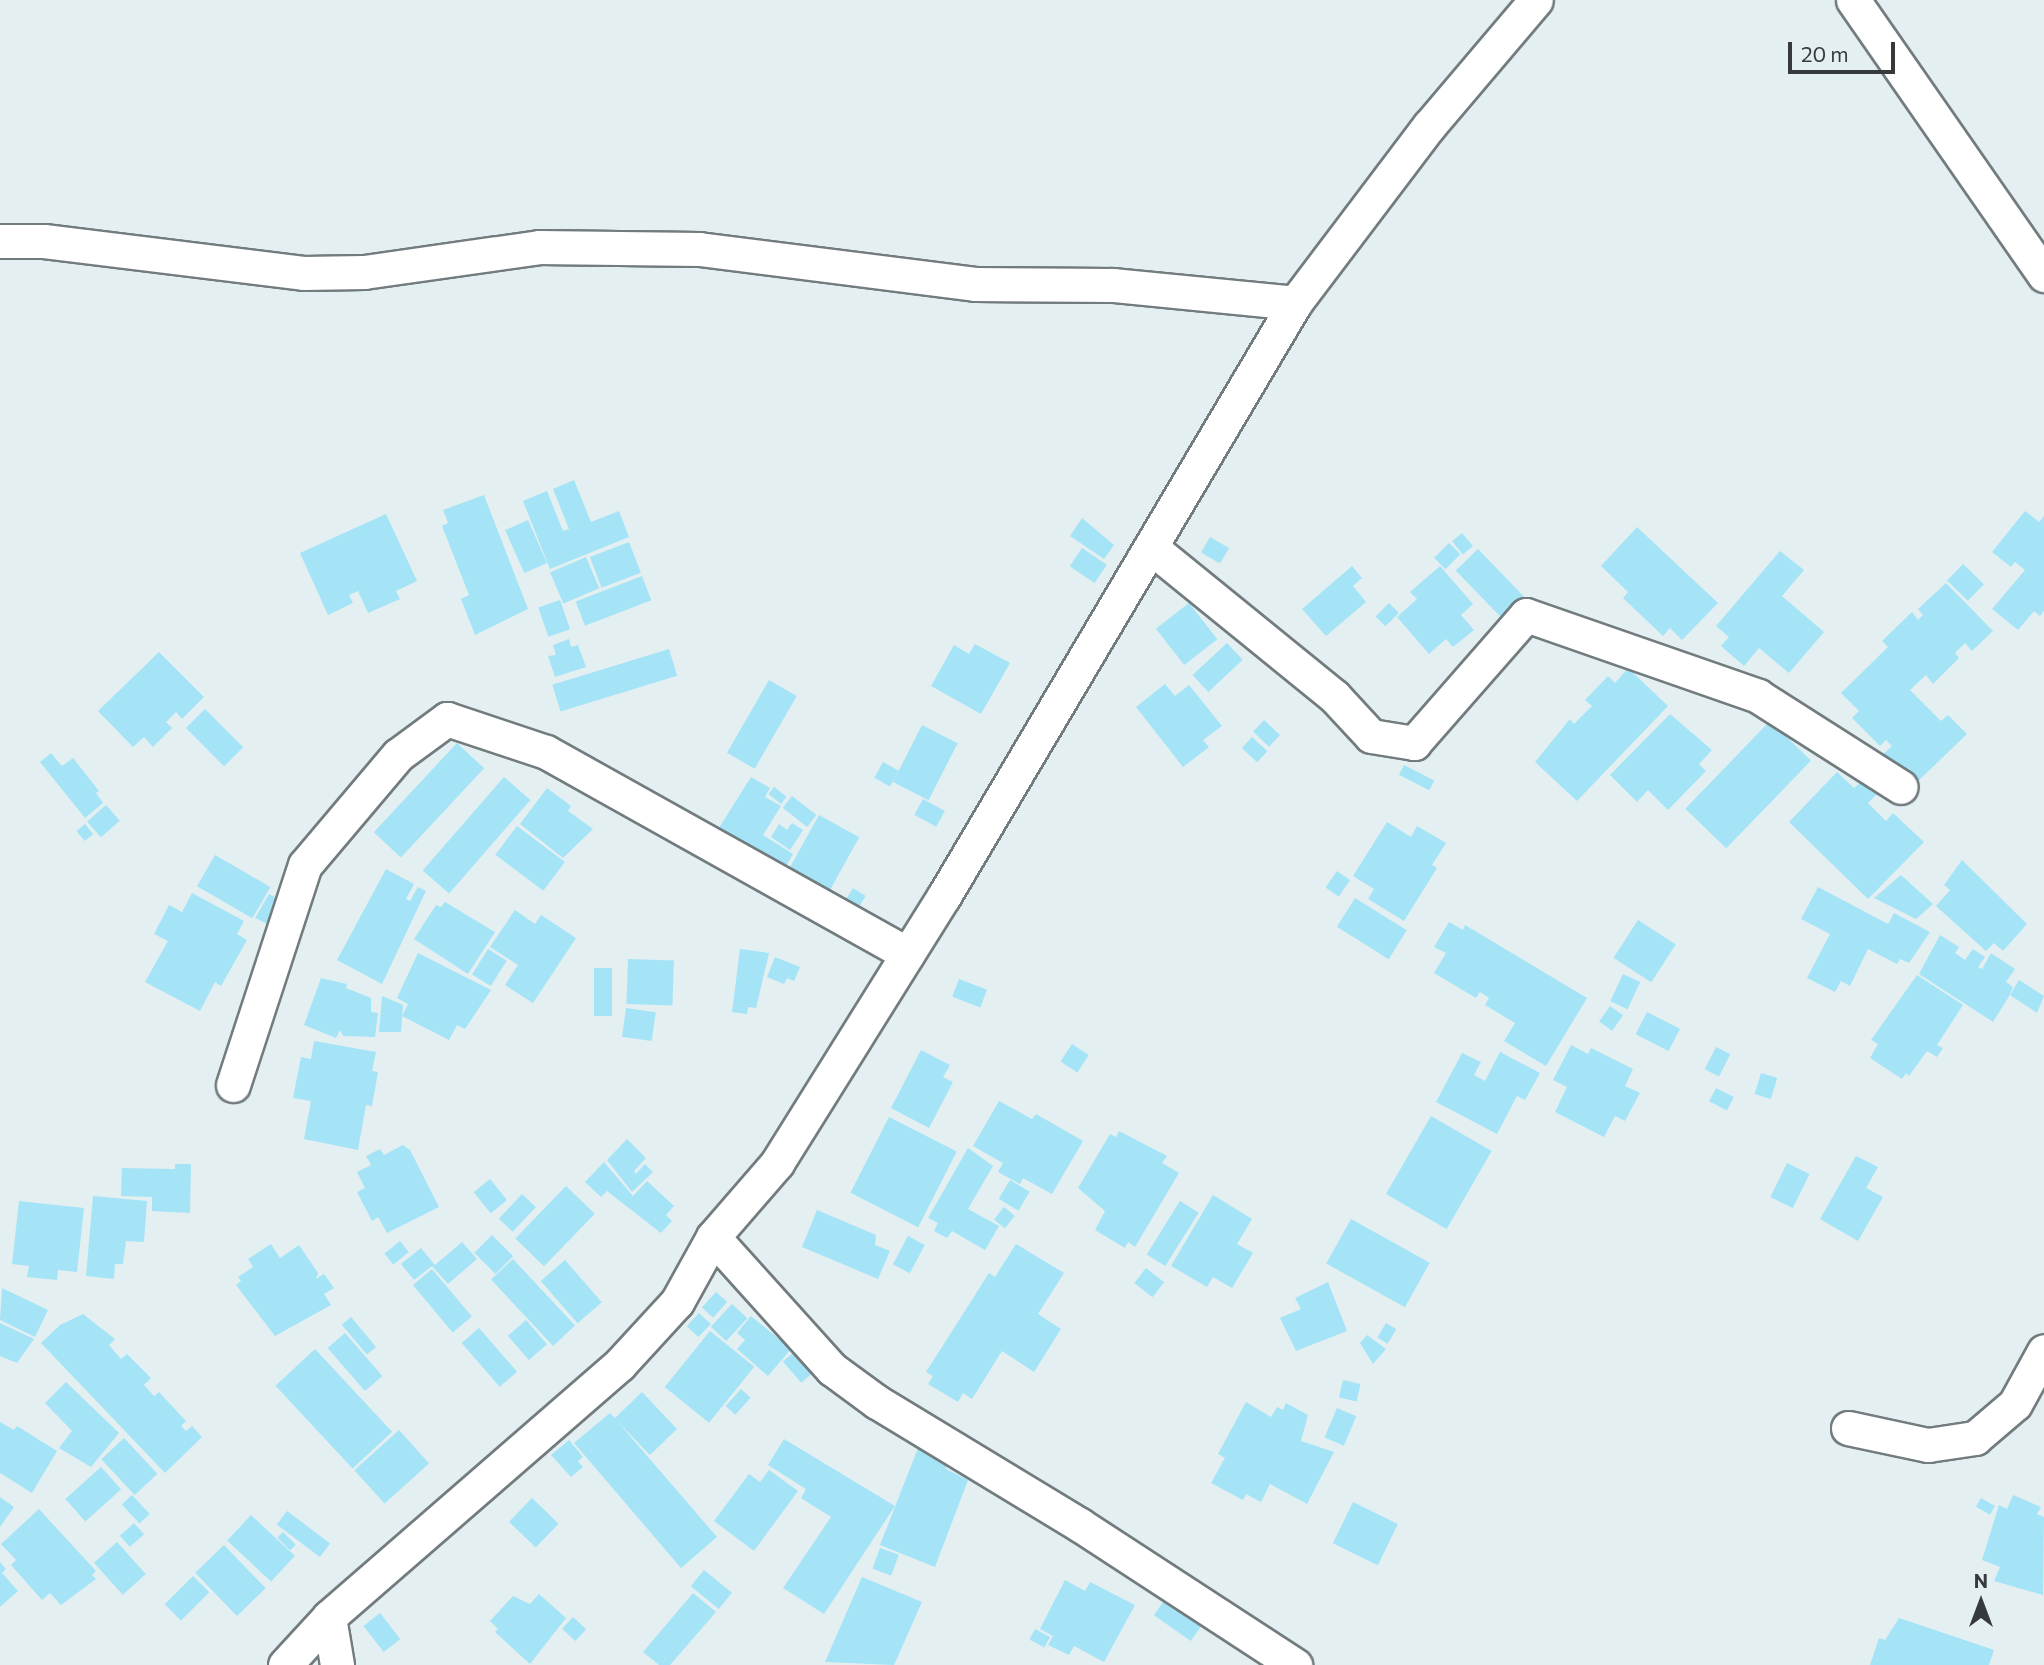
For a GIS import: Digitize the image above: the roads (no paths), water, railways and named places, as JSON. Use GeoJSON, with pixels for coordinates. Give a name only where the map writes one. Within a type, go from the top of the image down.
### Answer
{"type":"FeatureCollection","features":[{"type":"Feature","properties":{"kind":"street"},"geometry":{"type":"LineString","coordinates":[[285,1665],[329,1617],[618,1365],[677,1303],[713,1237],[777,1163],[907,954],[1089,645],[1153,549],[1295,303],[1429,126],[1536,0]]}},
{"type":"Feature","properties":{"kind":"street"},"geometry":{"type":"LineString","coordinates":[[1853,0],[2044,275]]}},
{"type":"Feature","properties":{"kind":"street"},"geometry":{"type":"LineString","coordinates":[[0,241],[44,241],[303,273],[364,272],[540,247],[699,249],[975,284],[1126,286],[1295,303]]}},
{"type":"Feature","properties":{"kind":"street"},"geometry":{"type":"LineString","coordinates":[[1153,549],[1334,696],[1371,736],[1415,743],[1526,615],[1758,696],[1901,787]]}},
{"type":"Feature","properties":{"kind":"street"},"geometry":{"type":"LineString","coordinates":[[233,1085],[305,865],[398,755],[447,719],[546,752],[907,954]]}},
{"type":"Feature","properties":{"kind":"street"},"geometry":{"type":"LineString","coordinates":[[713,1237],[832,1368],[877,1402],[1080,1525],[1295,1665]]}},
{"type":"Feature","properties":{"kind":"street"},"geometry":{"type":"LineString","coordinates":[[1848,1428],[1928,1445],[1975,1438],[2015,1404],[2044,1351]]}},
{"type":"Feature","properties":{"kind":"street"},"geometry":{"type":"LineString","coordinates":[[329,1617],[337,1665]]}}]}
